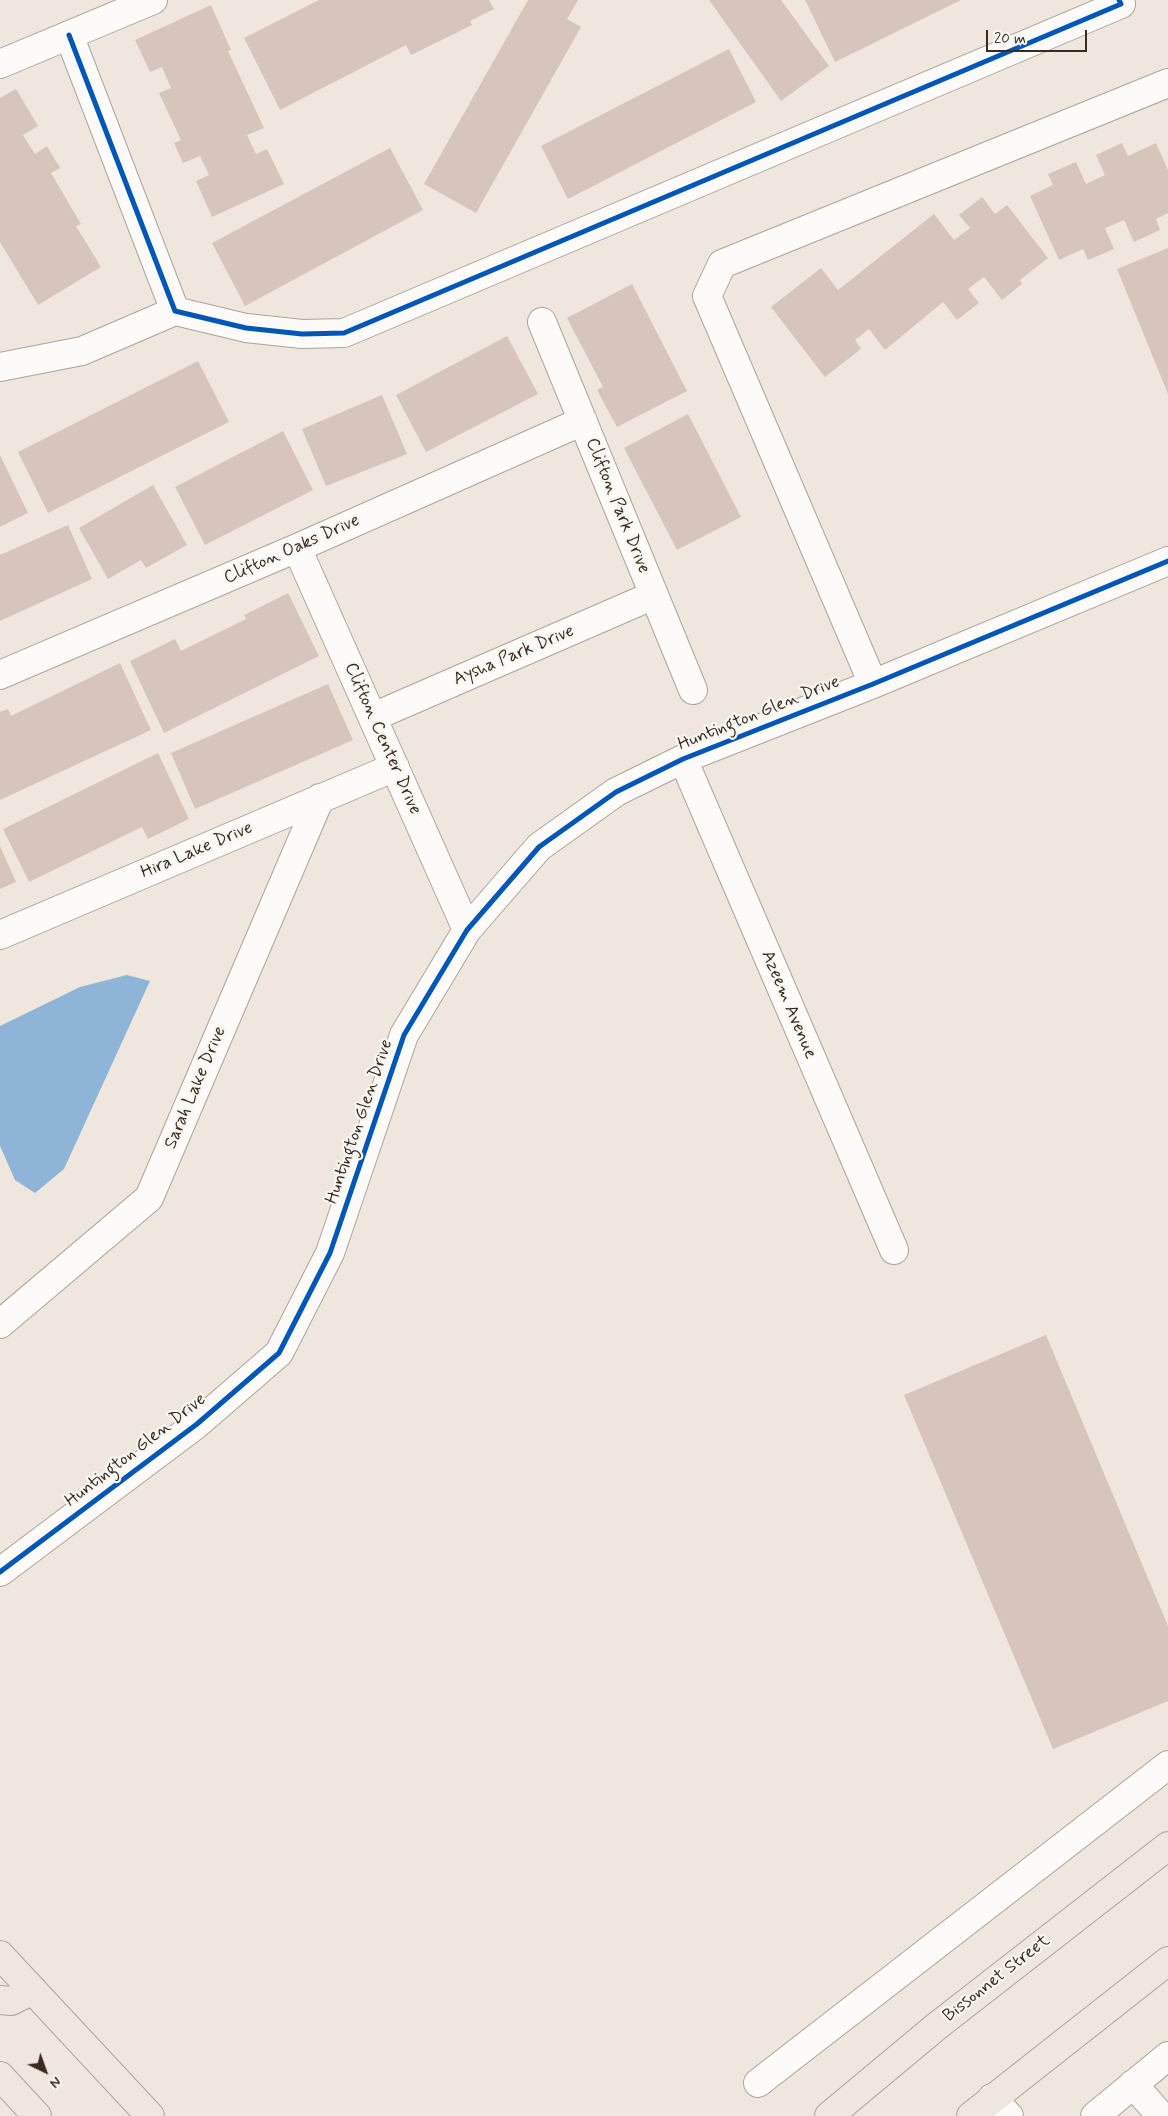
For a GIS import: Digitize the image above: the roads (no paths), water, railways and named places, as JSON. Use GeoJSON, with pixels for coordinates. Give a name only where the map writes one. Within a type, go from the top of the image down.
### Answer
{"type":"FeatureCollection","features":[{"type":"Feature","properties":{"kind":"main road","name":"Bissonnet Street"},"geometry":{"type":"LineString","coordinates":[[829,2116],[937,2026],[1168,1846]]}},
{"type":"Feature","properties":{"kind":"main road"},"geometry":{"type":"LineString","coordinates":[[0,1955],[150,2116]]}},
{"type":"Feature","properties":{"kind":"main road"},"geometry":{"type":"LineString","coordinates":[[971,2116],[1001,2107],[1164,1972]]}},
{"type":"Feature","properties":{"kind":"main road"},"geometry":{"type":"LineString","coordinates":[[0,2000],[11,2001],[33,1990]]}},
{"type":"Feature","properties":{"kind":"main road"},"geometry":{"type":"LineString","coordinates":[[0,2076],[37,2116]]}},
{"type":"Feature","properties":{"kind":"street"},"geometry":{"type":"LineString","coordinates":[[0,64],[153,0]]}},
{"type":"Feature","properties":{"kind":"street"},"geometry":{"type":"LineString","coordinates":[[0,367],[82,351],[175,311],[246,328],[302,334],[344,333],[1121,4],[1119,0]]}},
{"type":"Feature","properties":{"kind":"street"},"geometry":{"type":"LineString","coordinates":[[69,35],[175,311]]}},
{"type":"Feature","properties":{"kind":"street"},"geometry":{"type":"LineString","coordinates":[[873,684],[707,296],[722,264],[1168,83]]}},
{"type":"Feature","properties":{"kind":"street","name":"Clifton Park Drive"},"geometry":{"type":"LineString","coordinates":[[542,322],[693,690]]}},
{"type":"Feature","properties":{"kind":"street","name":"Clifton Oaks Drive"},"geometry":{"type":"LineString","coordinates":[[0,675],[297,548],[583,421]]}},
{"type":"Feature","properties":{"kind":"street","name":"Clifton Center Drive"},"geometry":{"type":"LineString","coordinates":[[297,548],[467,930]]}},
{"type":"Feature","properties":{"kind":"street","name":"Huntington Glen Drive"},"geometry":{"type":"LineString","coordinates":[[0,1572],[197,1424],[279,1353],[330,1253],[404,1035],[467,930],[539,847],[616,792],[683,759],[873,684],[1168,561]]}},
{"type":"Feature","properties":{"kind":"street","name":"Aysha Park Drive"},"geometry":{"type":"LineString","coordinates":[[373,717],[654,595]]}},
{"type":"Feature","properties":{"kind":"street","name":"Azeem Avenue"},"geometry":{"type":"LineString","coordinates":[[683,759],[894,1250]]}},
{"type":"Feature","properties":{"kind":"street","name":"Hira Lake Drive"},"geometry":{"type":"LineString","coordinates":[[0,935],[395,767]]}},
{"type":"Feature","properties":{"kind":"street","name":"Sarah Lake Drive"},"geometry":{"type":"LineString","coordinates":[[0,1324],[149,1198],[320,798]]}},
{"type":"Feature","properties":{"kind":"street"},"geometry":{"type":"LineString","coordinates":[[758,2083],[1168,1765]]}},
{"type":"Feature","properties":{"kind":"street"},"geometry":{"type":"LineString","coordinates":[[1095,2116],[1168,2056]]}},
{"type":"Feature","properties":{"kind":"street"},"geometry":{"type":"LineString","coordinates":[[1133,2084],[1161,2116]]}},
{"type":"Feature","properties":{"kind":"water"},"geometry":{"type":"Polygon","coordinates":[[[127,975],[150,981],[64,1169],[35,1193],[15,1180],[0,1146],[0,1026],[80,987],[127,975]]]}}]}
